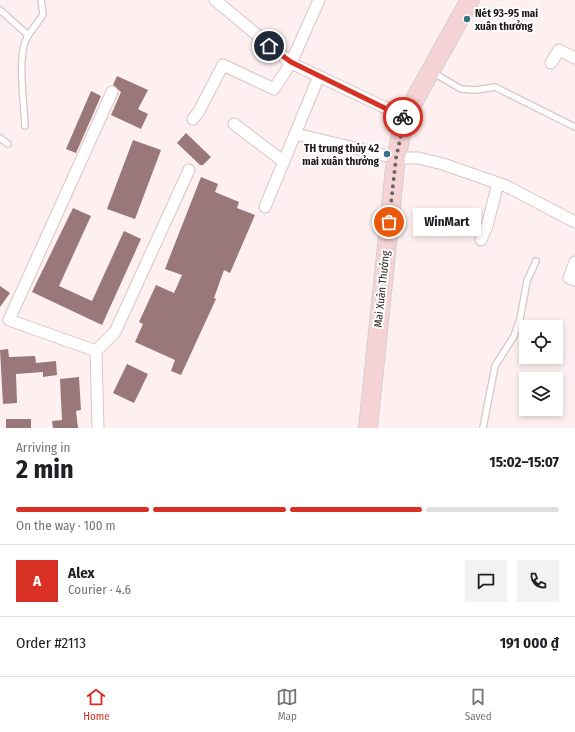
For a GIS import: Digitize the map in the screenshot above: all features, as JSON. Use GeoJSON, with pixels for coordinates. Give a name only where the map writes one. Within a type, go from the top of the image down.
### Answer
{"type":"FeatureCollection","features":[{"type":"Feature","properties":{"kind":"main road","name":"Mai Xuân Thưởng"},"geometry":{"type":"LineString","coordinates":[[368,428],[396,158],[405,117],[470,0]]}},
{"type":"Feature","properties":{"kind":"street"},"geometry":{"type":"LineString","coordinates":[[215,0],[269,46],[291,62],[405,117]]}},
{"type":"Feature","properties":{"kind":"street"},"geometry":{"type":"LineString","coordinates":[[193,119],[199,111],[222,65],[274,89],[291,62],[319,0]]}},
{"type":"Feature","properties":{"kind":"street"},"geometry":{"type":"LineString","coordinates":[[551,63],[559,50],[575,58]]}},
{"type":"Feature","properties":{"kind":"street"},"geometry":{"type":"LineString","coordinates":[[265,207],[319,76]]}},
{"type":"Feature","properties":{"kind":"street"},"geometry":{"type":"LineString","coordinates":[[96,351],[9,320],[112,92]]}},
{"type":"Feature","properties":{"kind":"street"},"geometry":{"type":"LineString","coordinates":[[234,124],[284,162]]}},
{"type":"Feature","properties":{"kind":"street"},"geometry":{"type":"LineString","coordinates":[[296,134],[396,158],[418,158],[443,164],[498,183],[575,222]]}},
{"type":"Feature","properties":{"kind":"street"},"geometry":{"type":"LineString","coordinates":[[98,428],[96,351],[115,332],[189,170]]}},
{"type":"Feature","properties":{"kind":"street"},"geometry":{"type":"LineString","coordinates":[[481,240],[487,226],[498,183]]}},
{"type":"Feature","properties":{"kind":"street"},"geometry":{"type":"LineString","coordinates":[[575,262],[569,278],[575,280]]}},
{"type":"Feature","properties":{"kind":"lane"},"geometry":{"type":"LineString","coordinates":[[24,126],[21,71],[23,51],[28,35],[44,14],[41,0]]}},
{"type":"Feature","properties":{"kind":"lane"},"geometry":{"type":"LineString","coordinates":[[0,10],[28,35]]}},
{"type":"Feature","properties":{"kind":"lane"},"geometry":{"type":"LineString","coordinates":[[430,70],[461,90],[476,90],[495,87],[575,126]]}},
{"type":"Feature","properties":{"kind":"lane"},"geometry":{"type":"LineString","coordinates":[[0,138],[8,144]]}},
{"type":"Feature","properties":{"kind":"lane"},"geometry":{"type":"LineString","coordinates":[[483,428],[495,366],[514,336],[520,319],[527,281],[536,261]]}},
{"type":"Feature","properties":{"kind":"building"},"geometry":{"type":"Polygon","coordinates":[[[117,76],[148,90],[138,109],[148,114],[141,129],[111,115],[121,92],[113,85],[117,76]]]}},
{"type":"Feature","properties":{"kind":"building"},"geometry":{"type":"Polygon","coordinates":[[[91,91],[101,96],[76,153],[66,149],[91,91]]]}},
{"type":"Feature","properties":{"kind":"building"},"geometry":{"type":"Polygon","coordinates":[[[186,133],[211,157],[203,165],[200,165],[177,143],[186,133]]]}},
{"type":"Feature","properties":{"kind":"building"},"geometry":{"type":"Polygon","coordinates":[[[133,140],[161,150],[135,219],[107,209],[133,140]]]}},
{"type":"Feature","properties":{"kind":"building"},"geometry":{"type":"Polygon","coordinates":[[[201,177],[218,184],[215,192],[239,202],[237,208],[255,215],[230,273],[224,270],[214,298],[216,299],[181,375],[171,371],[175,360],[135,342],[143,324],[139,322],[156,285],[174,293],[182,275],[165,269],[201,177]]]}},
{"type":"Feature","properties":{"kind":"building"},"geometry":{"type":"Polygon","coordinates":[[[73,208],[91,216],[59,286],[92,301],[124,231],[141,239],[102,325],[32,292],[73,208]]]}},
{"type":"Feature","properties":{"kind":"building"},"geometry":{"type":"Polygon","coordinates":[[[0,286],[10,293],[0,307],[0,286]]]}},
{"type":"Feature","properties":{"kind":"building"},"geometry":{"type":"Polygon","coordinates":[[[8,349],[9,357],[35,356],[36,363],[56,361],[57,375],[43,377],[43,372],[16,374],[17,403],[3,404],[0,350],[8,349]]]}},
{"type":"Feature","properties":{"kind":"building"},"geometry":{"type":"Polygon","coordinates":[[[127,364],[148,374],[134,403],[113,393],[127,364]]]}},
{"type":"Feature","properties":{"kind":"building"},"geometry":{"type":"Polygon","coordinates":[[[79,377],[81,410],[76,411],[78,428],[53,428],[52,421],[62,420],[60,379],[79,377]]]}},
{"type":"Feature","properties":{"kind":"building"},"geometry":{"type":"Polygon","coordinates":[[[6,419],[31,419],[31,428],[6,428],[6,419]]]}},
{"type":"Feature","properties":{"kind":"way so far"},"geometry":{"type":"LineString","coordinates":[[389,222],[396,158],[405,117],[403,117]]}},
{"type":"Feature","properties":{"kind":"place","name":"Nét 93-95 mai xuân thưởng"},"geometry":{"type":"Point","coordinates":[467,19]}},
{"type":"Feature","properties":{"kind":"place","name":"TH trung thủy 42 mai xuân thưởng"},"geometry":{"type":"Point","coordinates":[387,154]}},
{"type":"Feature","properties":{"kind":"place","name":"WinMart"},"geometry":{"type":"Point","coordinates":[389,222]}},
{"type":"Feature","properties":{"kind":"route"},"geometry":{"type":"LineString","coordinates":[[269,46],[291,62],[403,117]]}}]}
